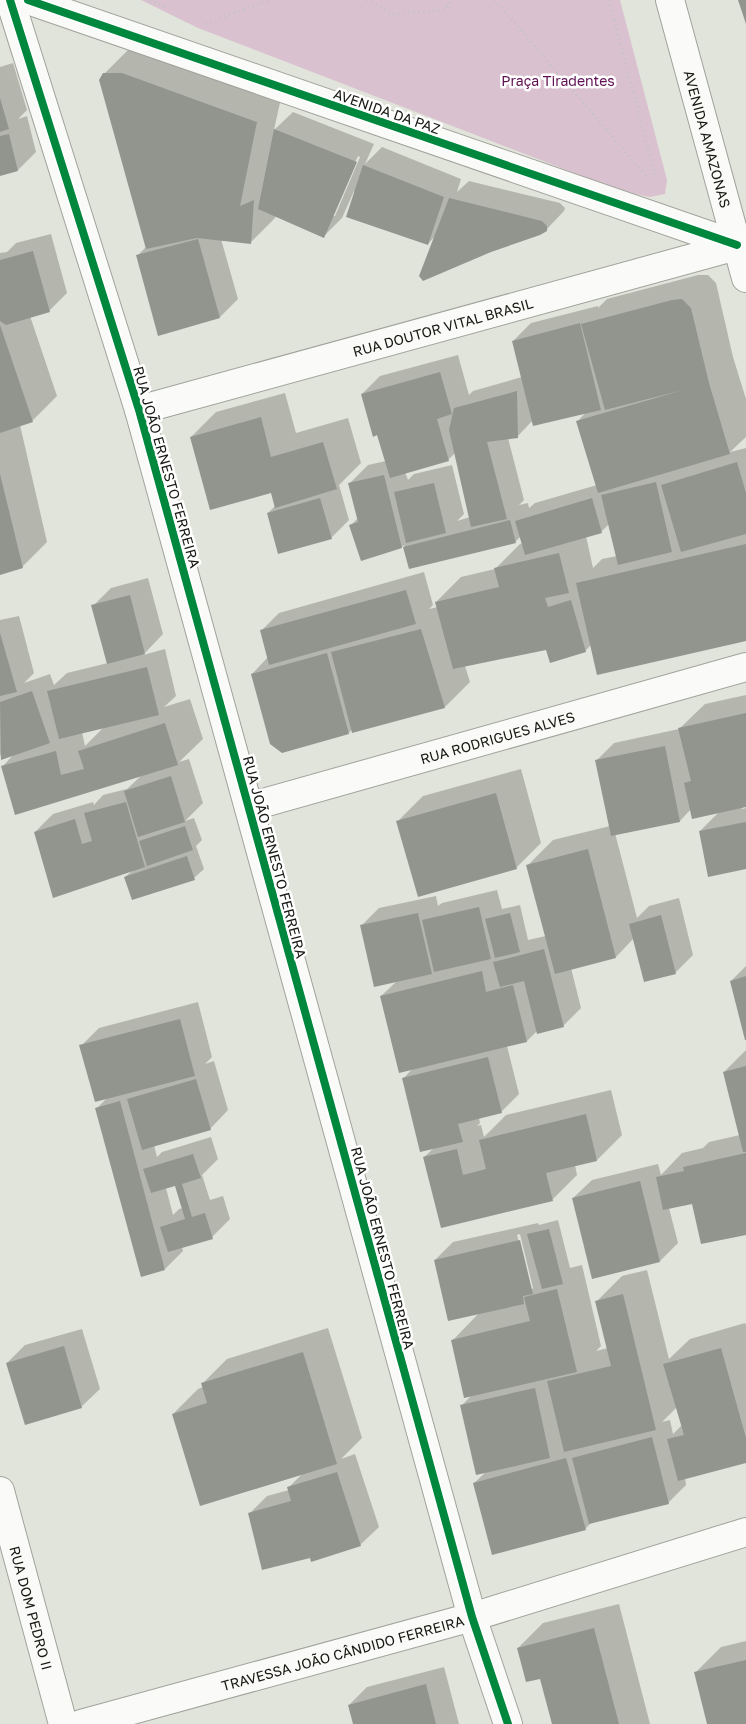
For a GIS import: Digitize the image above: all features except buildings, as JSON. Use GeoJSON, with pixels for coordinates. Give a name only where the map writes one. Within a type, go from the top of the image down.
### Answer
{"type":"FeatureCollection","features":[{"type":"Feature","properties":{"kind":"street","name":"RUA JOÃO ERNESTO FERREIRA"},"geometry":{"type":"LineString","coordinates":[[10,0],[139,410],[472,1617],[508,1724]]}},
{"type":"Feature","properties":{"kind":"street","name":"AVENIDA DA PAZ"},"geometry":{"type":"LineString","coordinates":[[28,0],[742,244]]}},
{"type":"Feature","properties":{"kind":"street","name":"AVENIDA AMAZONAS"},"geometry":{"type":"LineString","coordinates":[[670,0],[742,244],[746,278]]}},
{"type":"Feature","properties":{"kind":"street","name":"RUA DOUTOR VITAL BRASIL"},"geometry":{"type":"LineString","coordinates":[[139,410],[742,244]]}},
{"type":"Feature","properties":{"kind":"street","name":"RUA RODRIGUES ALVES"},"geometry":{"type":"LineString","coordinates":[[249,807],[746,667]]}},
{"type":"Feature","properties":{"kind":"street","name":"RUA DOM PEDRO II"},"geometry":{"type":"LineString","coordinates":[[0,1491],[63,1724]]}},
{"type":"Feature","properties":{"kind":"street","name":"TRAVESSA JOÃO CÂNDIDO FERREIRA"},"geometry":{"type":"LineString","coordinates":[[81,1724],[472,1617],[746,1532]]}},
{"type":"Feature","properties":{"kind":"path"},"geometry":{"type":"LineString","coordinates":[[201,26],[268,0]]}},
{"type":"Feature","properties":{"kind":"path"},"geometry":{"type":"LineString","coordinates":[[367,0],[393,14],[446,10],[451,0]]}},
{"type":"Feature","properties":{"kind":"path"},"geometry":{"type":"LineString","coordinates":[[495,0],[654,182],[608,0]]}},
{"type":"Feature","properties":{"kind":"green space","name":"Praça Tiradentes"},"geometry":{"type":"Polygon","coordinates":[[[141,0],[620,0],[667,180],[665,194],[650,197],[635,194],[582,176],[198,28],[141,0]]]}},
{"type":"Feature","properties":{"kind":"cycle path"},"geometry":{"type":"LineString","coordinates":[[10,0],[139,410],[472,1617],[508,1724]]}},
{"type":"Feature","properties":{"kind":"cycle path"},"geometry":{"type":"LineString","coordinates":[[28,0],[737,245]]}}]}
